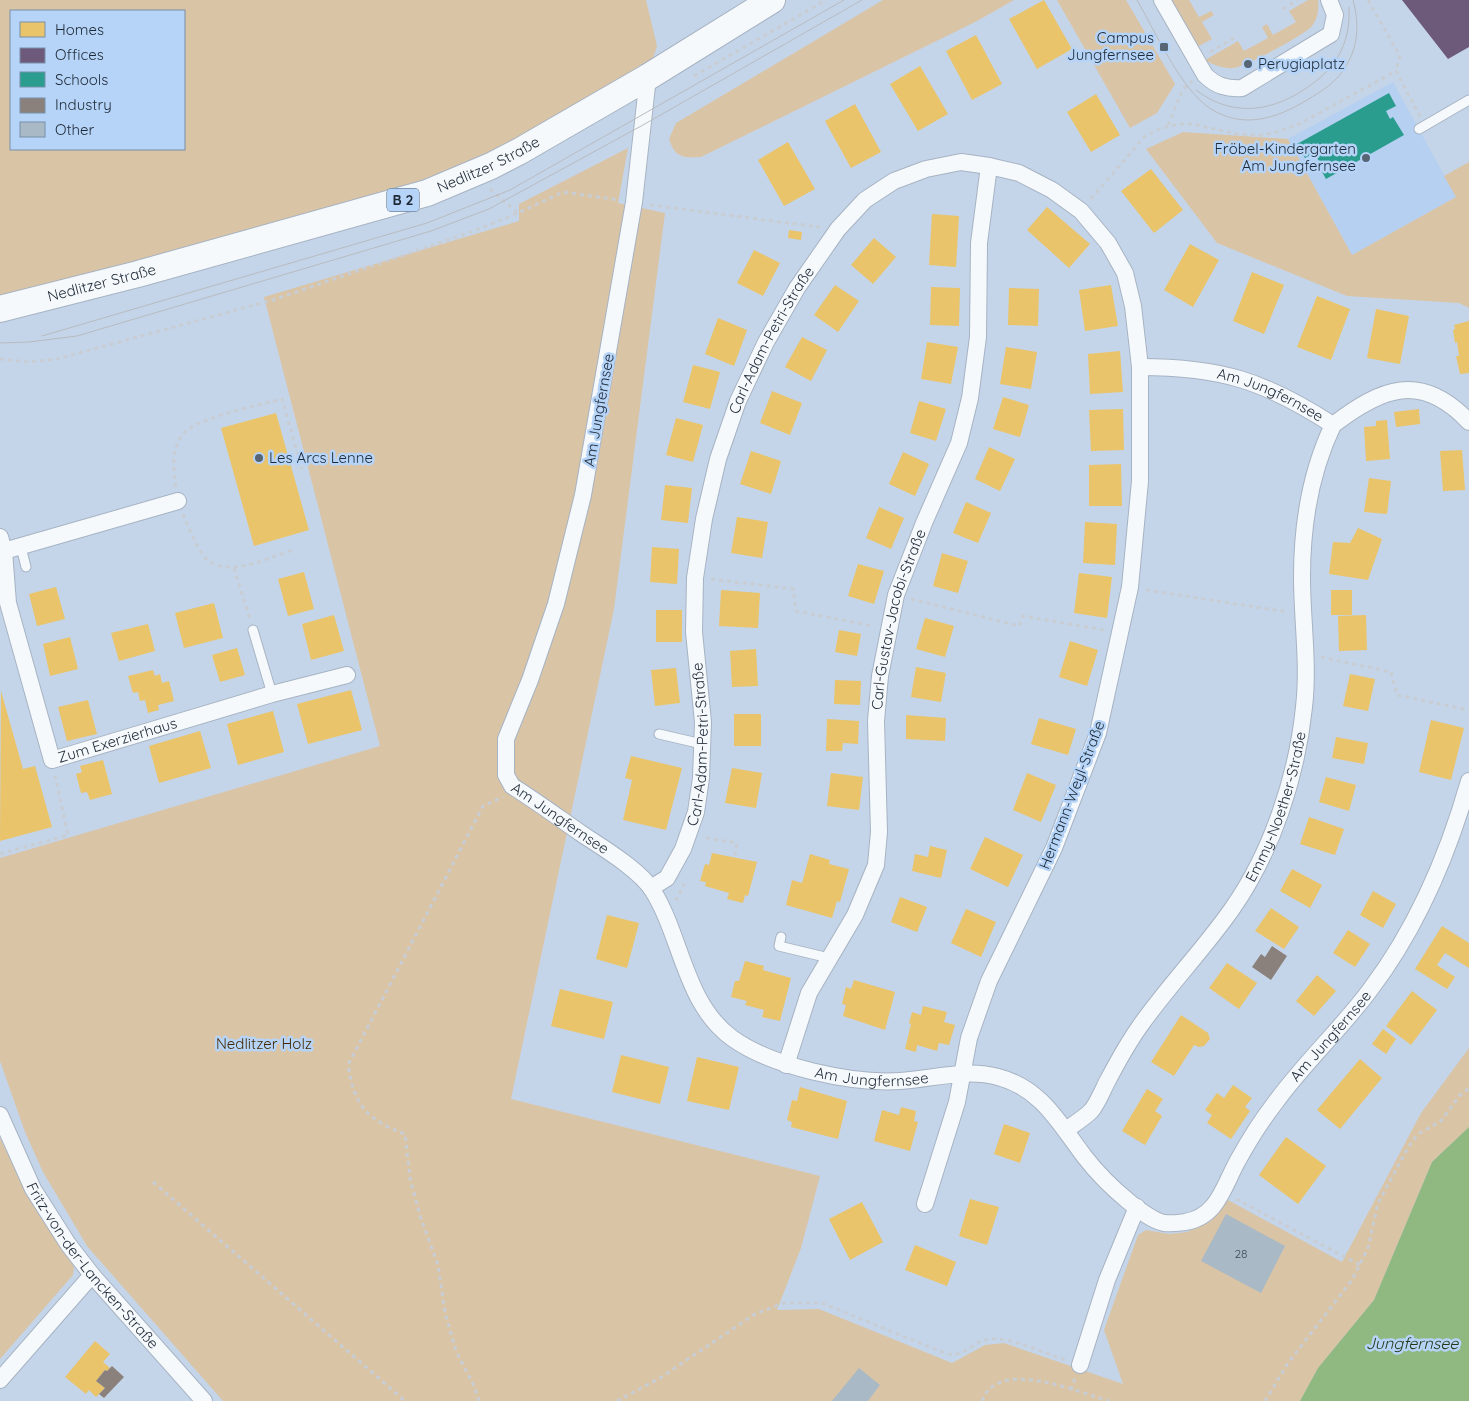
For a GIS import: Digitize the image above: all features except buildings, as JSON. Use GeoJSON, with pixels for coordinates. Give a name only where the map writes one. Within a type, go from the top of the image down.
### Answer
{"type":"FeatureCollection","features":[{"type":"Feature","properties":{"kind":"main road","name":"Nedlitzer Straße"},"geometry":{"type":"LineString","coordinates":[[0,309],[138,274],[426,193],[491,166],[648,77],[772,0]]}},
{"type":"Feature","properties":{"kind":"street"},"geometry":{"type":"LineString","coordinates":[[1162,0],[1205,75],[1215,84],[1232,89],[1242,88],[1331,34],[1335,15],[1329,0]]}},
{"type":"Feature","properties":{"kind":"street","name":"Am Jungfernsee"},"geometry":{"type":"LineString","coordinates":[[648,77],[634,202],[622,280],[574,538],[553,612],[530,680],[506,739],[506,775],[512,786],[615,856],[651,888],[673,932],[686,971],[704,1008],[730,1037],[757,1053],[786,1065],[866,1081],[898,1081],[964,1073],[998,1077],[1015,1083],[1045,1103],[1099,1175],[1136,1207],[1159,1222],[1183,1222],[1207,1215],[1218,1202],[1238,1160],[1275,1102],[1330,1040],[1373,986],[1409,930],[1437,872],[1456,824],[1469,781]]}},
{"type":"Feature","properties":{"kind":"street","name":"Carl-Adam-Petri-Straße"},"geometry":{"type":"LineString","coordinates":[[651,888],[667,878],[683,849],[696,812],[701,778],[703,722],[694,632],[695,578],[706,510],[718,459],[738,401],[766,342],[793,295],[838,229],[865,200],[894,181],[926,169],[960,162],[1019,173],[1052,190],[1081,211],[1108,243],[1124,273],[1133,306],[1140,367]]}},
{"type":"Feature","properties":{"kind":"street","name":"Carl-Gustav-Jacobi-Straße"},"geometry":{"type":"LineString","coordinates":[[786,1065],[809,993],[856,915],[876,865],[880,792],[876,721],[880,676],[896,595],[958,443],[970,398],[978,338],[979,243],[989,166]]}},
{"type":"Feature","properties":{"kind":"street","name":"Am Jungfernsee"},"geometry":{"type":"LineString","coordinates":[[1140,367],[1178,367],[1211,371],[1251,382],[1305,407],[1332,425],[1360,404],[1381,394],[1402,390],[1422,392],[1441,399],[1457,409],[1469,422]]}},
{"type":"Feature","properties":{"kind":"street","name":"Hermann-Weyl-Straße"},"geometry":{"type":"LineString","coordinates":[[925,1204],[964,1073],[969,1038],[989,981],[1054,848],[1098,733],[1130,587],[1140,481],[1140,367]]}},
{"type":"Feature","properties":{"kind":"street","name":"Emmy-Noether-Straße"},"geometry":{"type":"LineString","coordinates":[[1066,1130],[1091,1110],[1124,1050],[1162,995],[1197,955],[1234,907],[1258,864],[1278,818],[1293,768],[1304,707],[1306,654],[1302,576],[1307,507],[1313,476],[1332,425]]}},
{"type":"Feature","properties":{"kind":"street","name":"Zum Exerzierhaus"},"geometry":{"type":"LineString","coordinates":[[178,501],[21,547],[2,544],[4,602],[52,760],[272,694],[347,675]]}},
{"type":"Feature","properties":{"kind":"street","name":"Fritz-von-der-Lancken-Straße"},"geometry":{"type":"LineString","coordinates":[[0,1115],[19,1161],[47,1214],[92,1275],[204,1401]]}},
{"type":"Feature","properties":{"kind":"street"},"geometry":{"type":"LineString","coordinates":[[1080,1365],[1107,1280],[1136,1207]]}},
{"type":"Feature","properties":{"kind":"street"},"geometry":{"type":"LineString","coordinates":[[0,1380],[92,1275]]}},
{"type":"Feature","properties":{"kind":"lane"},"geometry":{"type":"LineString","coordinates":[[1422,127],[1469,100]]}},
{"type":"Feature","properties":{"kind":"lane"},"geometry":{"type":"LineString","coordinates":[[21,547],[26,567]]}},
{"type":"Feature","properties":{"kind":"lane"},"geometry":{"type":"LineString","coordinates":[[253,630],[272,694]]}},
{"type":"Feature","properties":{"kind":"lane"},"geometry":{"type":"LineString","coordinates":[[659,734],[702,744]]}},
{"type":"Feature","properties":{"kind":"lane"},"geometry":{"type":"LineString","coordinates":[[782,937],[779,946],[829,958]]}},
{"type":"Feature","properties":{"kind":"path"},"geometry":{"type":"LineString","coordinates":[[1283,9],[1298,0]]}},
{"type":"Feature","properties":{"kind":"path"},"geometry":{"type":"LineString","coordinates":[[1368,0],[1400,56],[1396,71],[1422,127]]}},
{"type":"Feature","properties":{"kind":"path"},"geometry":{"type":"LineString","coordinates":[[1081,211],[1144,137],[1168,126],[1192,124],[1250,135],[1277,132],[1301,123],[1396,71]]}},
{"type":"Feature","properties":{"kind":"path"},"geometry":{"type":"LineString","coordinates":[[1168,126],[1183,89],[1194,79]]}},
{"type":"Feature","properties":{"kind":"path"},"geometry":{"type":"LineString","coordinates":[[0,358],[29,362],[57,359],[273,300],[474,231],[562,192],[838,229]]}},
{"type":"Feature","properties":{"kind":"path"},"geometry":{"type":"LineString","coordinates":[[293,550],[234,568],[209,562],[197,545],[178,501],[172,462],[182,434],[203,421],[282,399],[302,469]]}},
{"type":"Feature","properties":{"kind":"path"},"geometry":{"type":"LineString","coordinates":[[234,568],[253,630]]}},
{"type":"Feature","properties":{"kind":"path"},"geometry":{"type":"LineString","coordinates":[[695,578],[793,589],[796,612],[888,629]]}},
{"type":"Feature","properties":{"kind":"path"},"geometry":{"type":"LineString","coordinates":[[1130,587],[1304,614]]}},
{"type":"Feature","properties":{"kind":"path"},"geometry":{"type":"LineString","coordinates":[[896,595],[1019,626],[1023,616],[1120,633]]}},
{"type":"Feature","properties":{"kind":"path"},"geometry":{"type":"LineString","coordinates":[[1306,654],[1391,672],[1397,694],[1469,710]]}},
{"type":"Feature","properties":{"kind":"path"},"geometry":{"type":"LineString","coordinates":[[0,854],[68,835],[52,760]]}},
{"type":"Feature","properties":{"kind":"path"},"geometry":{"type":"LineString","coordinates":[[479,1401],[474,1386],[456,1350],[445,1313],[438,1265],[420,1216],[410,1178],[405,1134],[382,1126],[364,1110],[351,1087],[348,1064],[483,806],[518,789]]}},
{"type":"Feature","properties":{"kind":"path"},"geometry":{"type":"LineString","coordinates":[[702,845],[706,836],[737,843],[735,856]]}},
{"type":"Feature","properties":{"kind":"path"},"geometry":{"type":"LineString","coordinates":[[659,903],[671,897],[678,899],[688,877]]}},
{"type":"Feature","properties":{"kind":"path"},"geometry":{"type":"LineString","coordinates":[[1265,1401],[1288,1363],[1352,1280],[1368,1248],[1378,1203],[1409,1146],[1418,1134],[1441,1121],[1460,1095],[1469,1088]]}},
{"type":"Feature","properties":{"kind":"path"},"geometry":{"type":"LineString","coordinates":[[153,1182],[405,1401]]}},
{"type":"Feature","properties":{"kind":"path"},"geometry":{"type":"LineString","coordinates":[[1223,1192],[1360,1265]]}},
{"type":"Feature","properties":{"kind":"path"},"geometry":{"type":"LineString","coordinates":[[617,1401],[660,1378],[755,1314],[775,1306],[798,1302],[822,1303],[952,1355],[962,1353],[984,1340],[996,1339],[1080,1365]]}},
{"type":"Feature","properties":{"kind":"path"},"geometry":{"type":"LineString","coordinates":[[982,1401],[989,1388],[997,1383],[1017,1379],[1034,1380],[1109,1401]]}},
{"type":"Feature","properties":{"kind":"shaded area","name":"Fröbel-Kindergarten Am Jungfernsee"},"geometry":{"type":"Polygon","coordinates":[[[1393,82],[1456,197],[1352,255],[1288,139],[1393,82]]]}},
{"type":"Feature","properties":{"kind":"green space"},"geometry":{"type":"Polygon","coordinates":[[[0,0],[646,0],[657,46],[650,68],[489,159],[421,187],[0,299],[0,0]]]}},
{"type":"Feature","properties":{"kind":"green space"},"geometry":{"type":"Polygon","coordinates":[[[883,0],[1014,0],[977,21],[701,157],[680,156],[674,150],[669,139],[676,123],[883,0]]]}},
{"type":"Feature","properties":{"kind":"green space"},"geometry":{"type":"Polygon","coordinates":[[[1057,0],[1126,0],[1175,84],[1157,113],[1130,128],[1057,0]]]}},
{"type":"Feature","properties":{"kind":"green space"},"geometry":{"type":"Polygon","coordinates":[[[1170,0],[1189,0],[1199,17],[1211,11],[1214,15],[1202,22],[1212,39],[1197,47],[1170,0]]]}},
{"type":"Feature","properties":{"kind":"green space"},"geometry":{"type":"Polygon","coordinates":[[[1308,0],[1318,0],[1316,20],[1307,30],[1275,50],[1234,68],[1226,68],[1205,60],[1238,41],[1244,51],[1268,38],[1262,27],[1267,24],[1273,35],[1296,22],[1289,11],[1308,0]]]}},
{"type":"Feature","properties":{"kind":"green space"},"geometry":{"type":"Polygon","coordinates":[[[1183,132],[1288,139],[1352,255],[1456,197],[1444,176],[1469,162],[1469,308],[1459,303],[1347,296],[1217,243],[1146,149],[1183,132]]]}},
{"type":"Feature","properties":{"kind":"green space","name":"Nedlitzer Holz"},"geometry":{"type":"Polygon","coordinates":[[[628,148],[618,203],[665,213],[614,609],[511,1099],[820,1176],[801,1248],[777,1310],[819,1309],[952,1363],[985,1345],[1004,1343],[1123,1384],[1104,1330],[1138,1235],[1146,1230],[1169,1234],[1187,1232],[1211,1221],[1228,1200],[1342,1262],[1421,1113],[1469,1048],[1469,1127],[1432,1162],[1374,1300],[1318,1368],[1300,1401],[223,1401],[87,1246],[43,1172],[25,1132],[0,1061],[0,858],[380,746],[264,297],[519,221],[519,204],[628,148]]]}},
{"type":"Feature","properties":{"kind":"green space"},"geometry":{"type":"Polygon","coordinates":[[[0,1138],[31,1202],[74,1267],[73,1275],[0,1359],[0,1138]]]}},
{"type":"Feature","properties":{"kind":"water","name":"Jungfernsee"},"geometry":{"type":"Polygon","coordinates":[[[1469,1127],[1469,1401],[1300,1401],[1318,1368],[1374,1300],[1432,1162],[1469,1127]]]}},
{"type":"Feature","properties":{"kind":"tram line"},"geometry":{"type":"LineString","coordinates":[[42,336],[427,223],[510,190],[844,0]]}},
{"type":"Feature","properties":{"kind":"tram line"},"geometry":{"type":"LineString","coordinates":[[0,343],[29,342],[77,336],[431,231],[489,209],[643,125],[862,0]]}},
{"type":"Feature","properties":{"kind":"tram line"},"geometry":{"type":"LineString","coordinates":[[1137,0],[1170,59],[1189,88],[1211,109],[1235,119],[1247,120],[1271,116],[1295,107],[1324,90],[1338,77],[1350,58],[1356,42],[1357,25],[1353,0]]}},
{"type":"Feature","properties":{"kind":"tram line"},"geometry":{"type":"LineString","coordinates":[[1196,90],[1209,98],[1235,108],[1262,107],[1275,104],[1302,91],[1323,75],[1338,56],[1347,34],[1349,7]]}},
{"type":"Feature","properties":{"kind":"place","name":"Campus Jungfernsee"},"geometry":{"type":"Point","coordinates":[1164,47]}},
{"type":"Feature","properties":{"kind":"place","name":"Perugiaplatz"},"geometry":{"type":"Point","coordinates":[1248,64]}},
{"type":"Feature","properties":{"kind":"place","name":"Fröbel-Kindergarten Am Jungfernsee"},"geometry":{"type":"Point","coordinates":[1366,158]}},
{"type":"Feature","properties":{"kind":"place","name":"Les Arcs Lenne"},"geometry":{"type":"Point","coordinates":[259,458]}}]}
